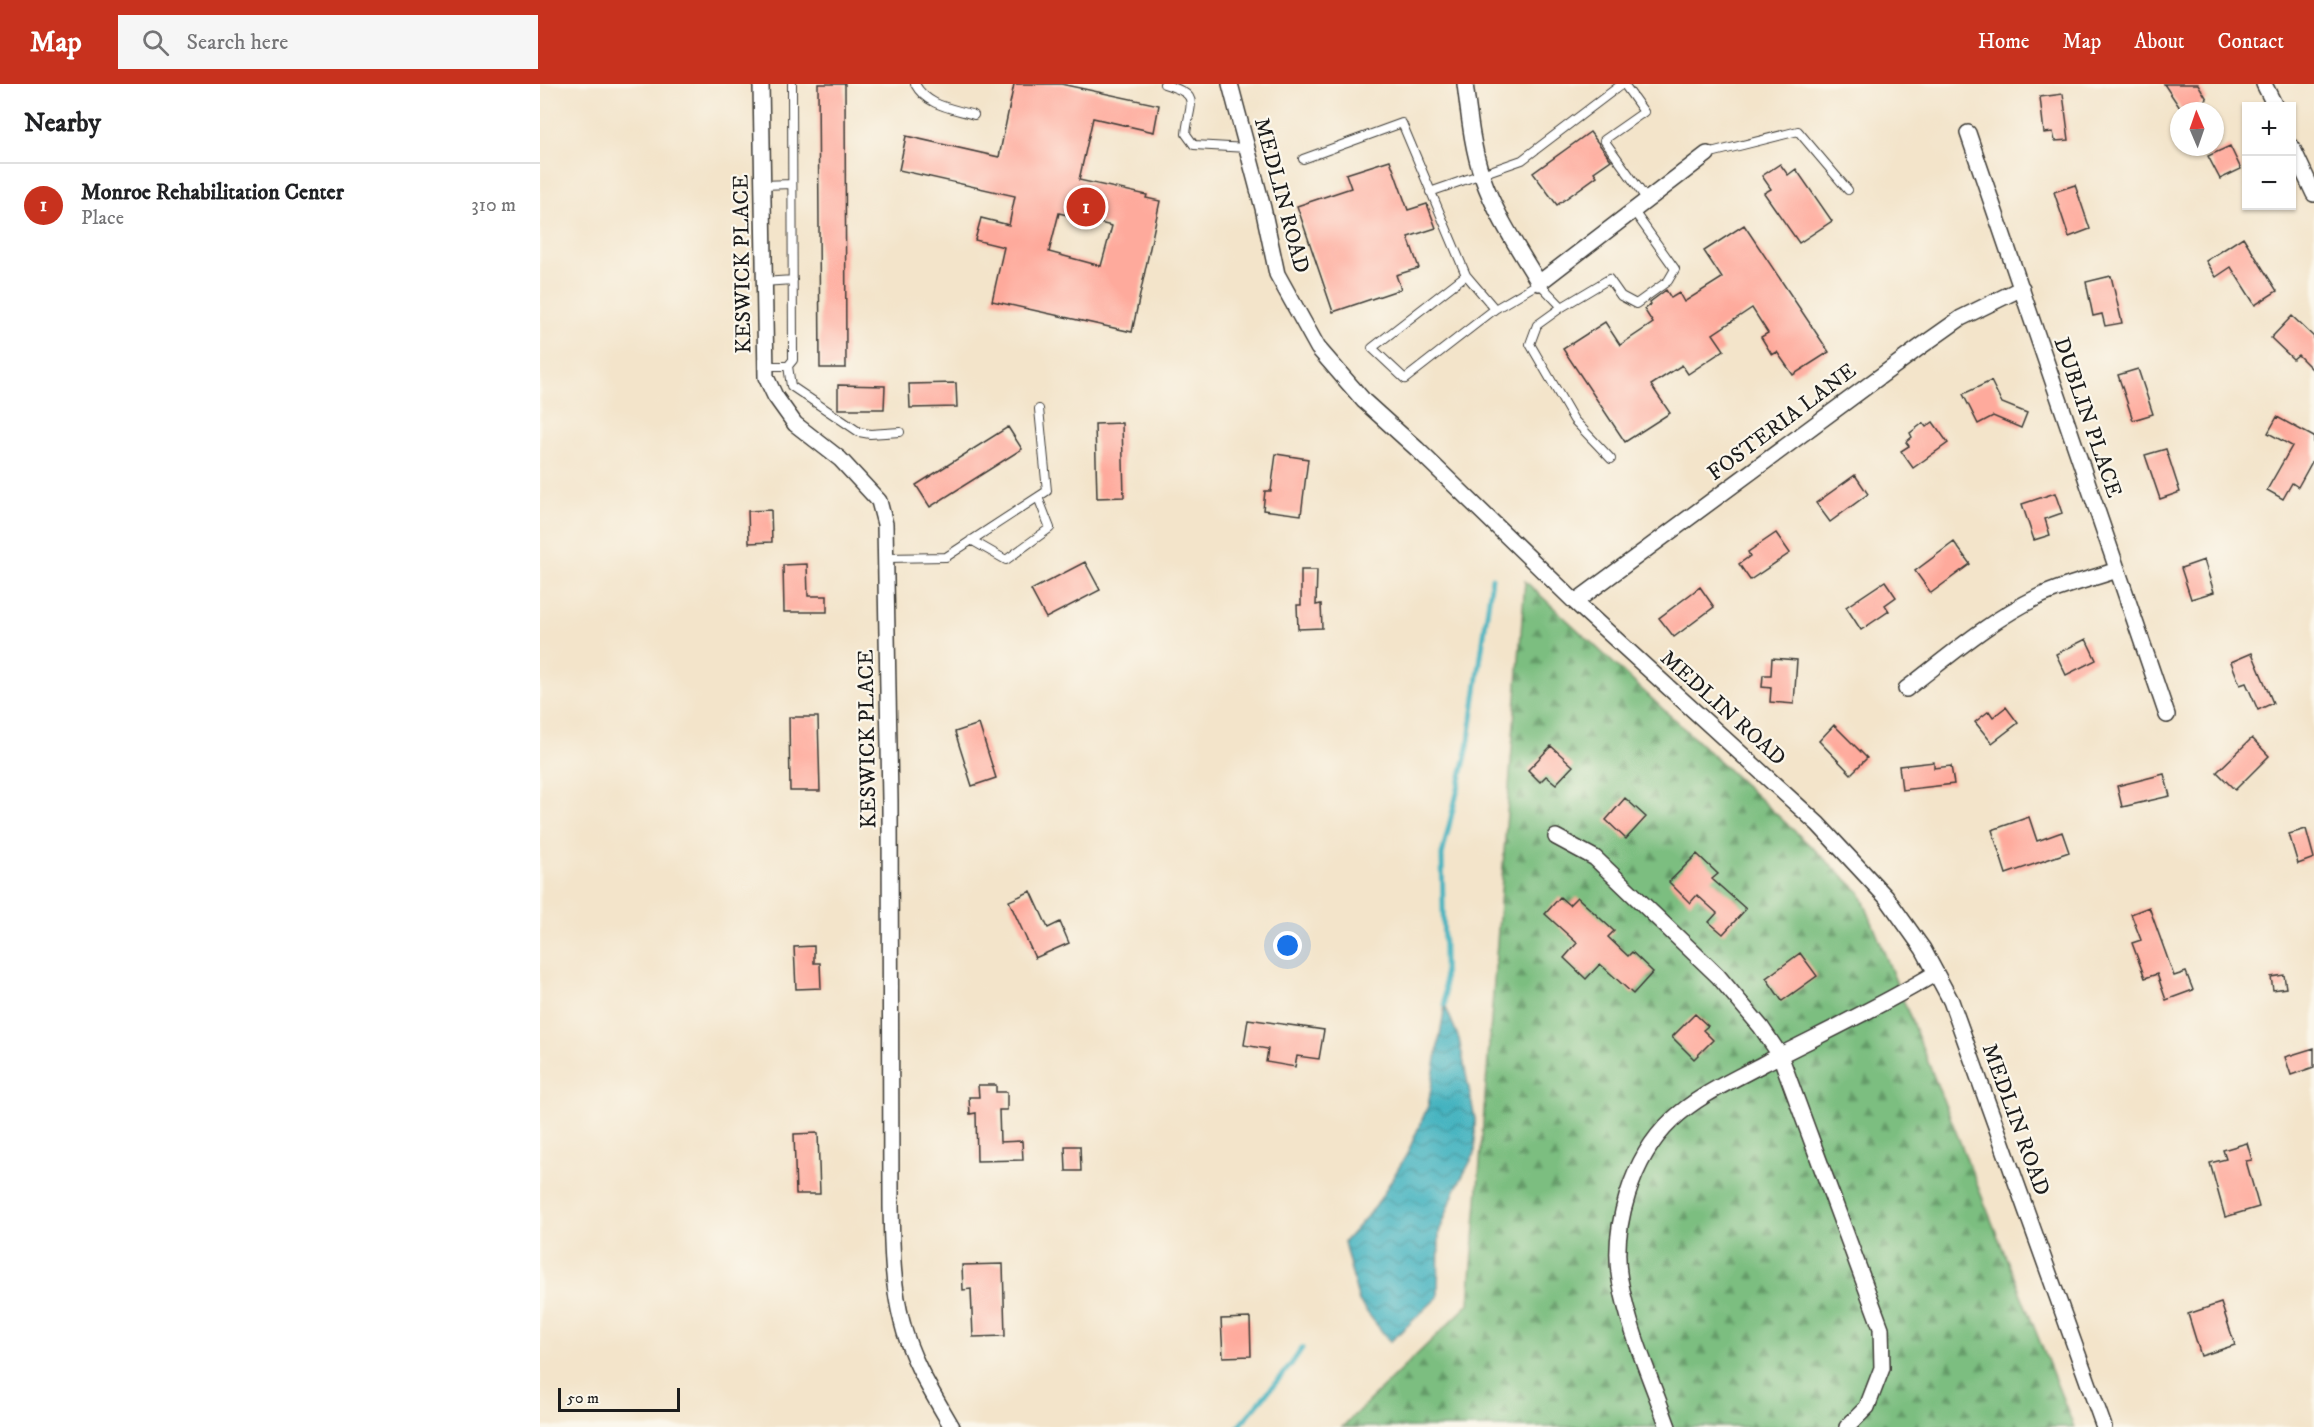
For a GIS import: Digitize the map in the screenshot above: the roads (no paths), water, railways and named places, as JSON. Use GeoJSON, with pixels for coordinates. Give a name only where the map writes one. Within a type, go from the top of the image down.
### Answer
{"type":"FeatureCollection","features":[{"type":"Feature","properties":{"kind":"street","name":"KESWICK PLACE"},"geometry":{"type":"LineString","coordinates":[[761,84],[766,377],[775,396],[795,424],[840,459],[879,501],[885,524],[890,801],[893,1261],[902,1323],[922,1375],[952,1427]]}},
{"type":"Feature","properties":{"kind":"street","name":"MEDLIN ROAD"},"geometry":{"type":"LineString","coordinates":[[1230,84],[1263,208],[1277,274],[1318,348],[1364,400],[1575,602],[1818,824],[1886,897],[1923,949],[1951,1001],[2104,1427]]}},
{"type":"Feature","properties":{"kind":"street"},"geometry":{"type":"LineString","coordinates":[[1465,84],[1471,128],[1482,175],[1505,227],[1539,283],[1707,154]]}},
{"type":"Feature","properties":{"kind":"street"},"geometry":{"type":"LineString","coordinates":[[2264,84],[2273,102]]}},
{"type":"Feature","properties":{"kind":"street","name":"DUBLIN PLACE"},"geometry":{"type":"LineString","coordinates":[[1968,133],[2167,715]]}},
{"type":"Feature","properties":{"kind":"street"},"geometry":{"type":"LineString","coordinates":[[2296,156],[2314,194]]}},
{"type":"Feature","properties":{"kind":"street","name":"FOSTERIA LANE"},"geometry":{"type":"LineString","coordinates":[[1575,602],[1928,341],[1961,318],[2022,288]]}},
{"type":"Feature","properties":{"kind":"street"},"geometry":{"type":"LineString","coordinates":[[1906,689],[1996,621],[2019,607],[2040,596],[2118,570]]}},
{"type":"Feature","properties":{"kind":"street"},"geometry":{"type":"LineString","coordinates":[[1556,837],[1595,858],[1718,976],[1761,1027],[1780,1055],[1881,1328],[1882,1368],[1867,1407],[1847,1427]]}},
{"type":"Feature","properties":{"kind":"street"},"geometry":{"type":"LineString","coordinates":[[1668,1427],[1629,1317],[1620,1279],[1618,1244],[1625,1199],[1643,1158],[1670,1122],[1701,1096],[1902,994],[1936,973]]}},
{"type":"Feature","properties":{"kind":"lane"},"geometry":{"type":"LineString","coordinates":[[792,84],[793,360],[788,366],[790,386],[860,432],[870,434],[900,432]]}},
{"type":"Feature","properties":{"kind":"lane"},"geometry":{"type":"LineString","coordinates":[[915,84],[920,93],[930,102],[974,115]]}},
{"type":"Feature","properties":{"kind":"lane"},"geometry":{"type":"LineString","coordinates":[[1164,84],[1182,90],[1191,98],[1192,107],[1186,134],[1194,145],[1247,148]]}},
{"type":"Feature","properties":{"kind":"lane"},"geometry":{"type":"LineString","coordinates":[[1430,192],[1522,160],[1623,84],[1644,112],[1604,140],[1647,200]]}},
{"type":"Feature","properties":{"kind":"lane"},"geometry":{"type":"LineString","coordinates":[[1303,159],[1402,123],[1466,275],[1495,309]]}},
{"type":"Feature","properties":{"kind":"lane"},"geometry":{"type":"LineString","coordinates":[[1707,154],[1798,131],[1848,190]]}},
{"type":"Feature","properties":{"kind":"lane"},"geometry":{"type":"LineString","coordinates":[[762,185],[792,184]]}},
{"type":"Feature","properties":{"kind":"lane"},"geometry":{"type":"LineString","coordinates":[[1611,459],[1574,420],[1530,344],[1537,325],[1609,279],[1621,296],[1636,304],[1668,281],[1675,269],[1634,210]]}},
{"type":"Feature","properties":{"kind":"lane"},"geometry":{"type":"LineString","coordinates":[[1466,275],[1372,348],[1405,379],[1495,309],[1539,283],[1562,307]]}},
{"type":"Feature","properties":{"kind":"lane"},"geometry":{"type":"LineString","coordinates":[[764,282],[793,280]]}},
{"type":"Feature","properties":{"kind":"lane"},"geometry":{"type":"LineString","coordinates":[[766,366],[788,366]]}},
{"type":"Feature","properties":{"kind":"lane"},"geometry":{"type":"LineString","coordinates":[[886,558],[946,557],[1047,491],[1039,409]]}},
{"type":"Feature","properties":{"kind":"lane"},"geometry":{"type":"LineString","coordinates":[[971,540],[1006,560],[1050,528],[1038,497]]}},
{"type":"Feature","properties":{"kind":"water"},"geometry":{"type":"Polygon","coordinates":[[[1445,1005],[1459,1039],[1475,1119],[1475,1153],[1455,1190],[1439,1233],[1438,1297],[1390,1342],[1359,1302],[1344,1242],[1376,1206],[1407,1154],[1428,1106],[1445,1005]]]}},
{"type":"Feature","properties":{"kind":"waterway"},"geometry":{"type":"LineString","coordinates":[[1445,1005],[1442,855],[1468,747],[1492,578]]}},
{"type":"Feature","properties":{"kind":"waterway"},"geometry":{"type":"LineString","coordinates":[[1238,1427],[1290,1366],[1302,1348]]}},
{"type":"Feature","properties":{"kind":"place","name":"Monroe Rehabilitation Center"},"geometry":{"type":"Point","coordinates":[1086,207]}}]}
